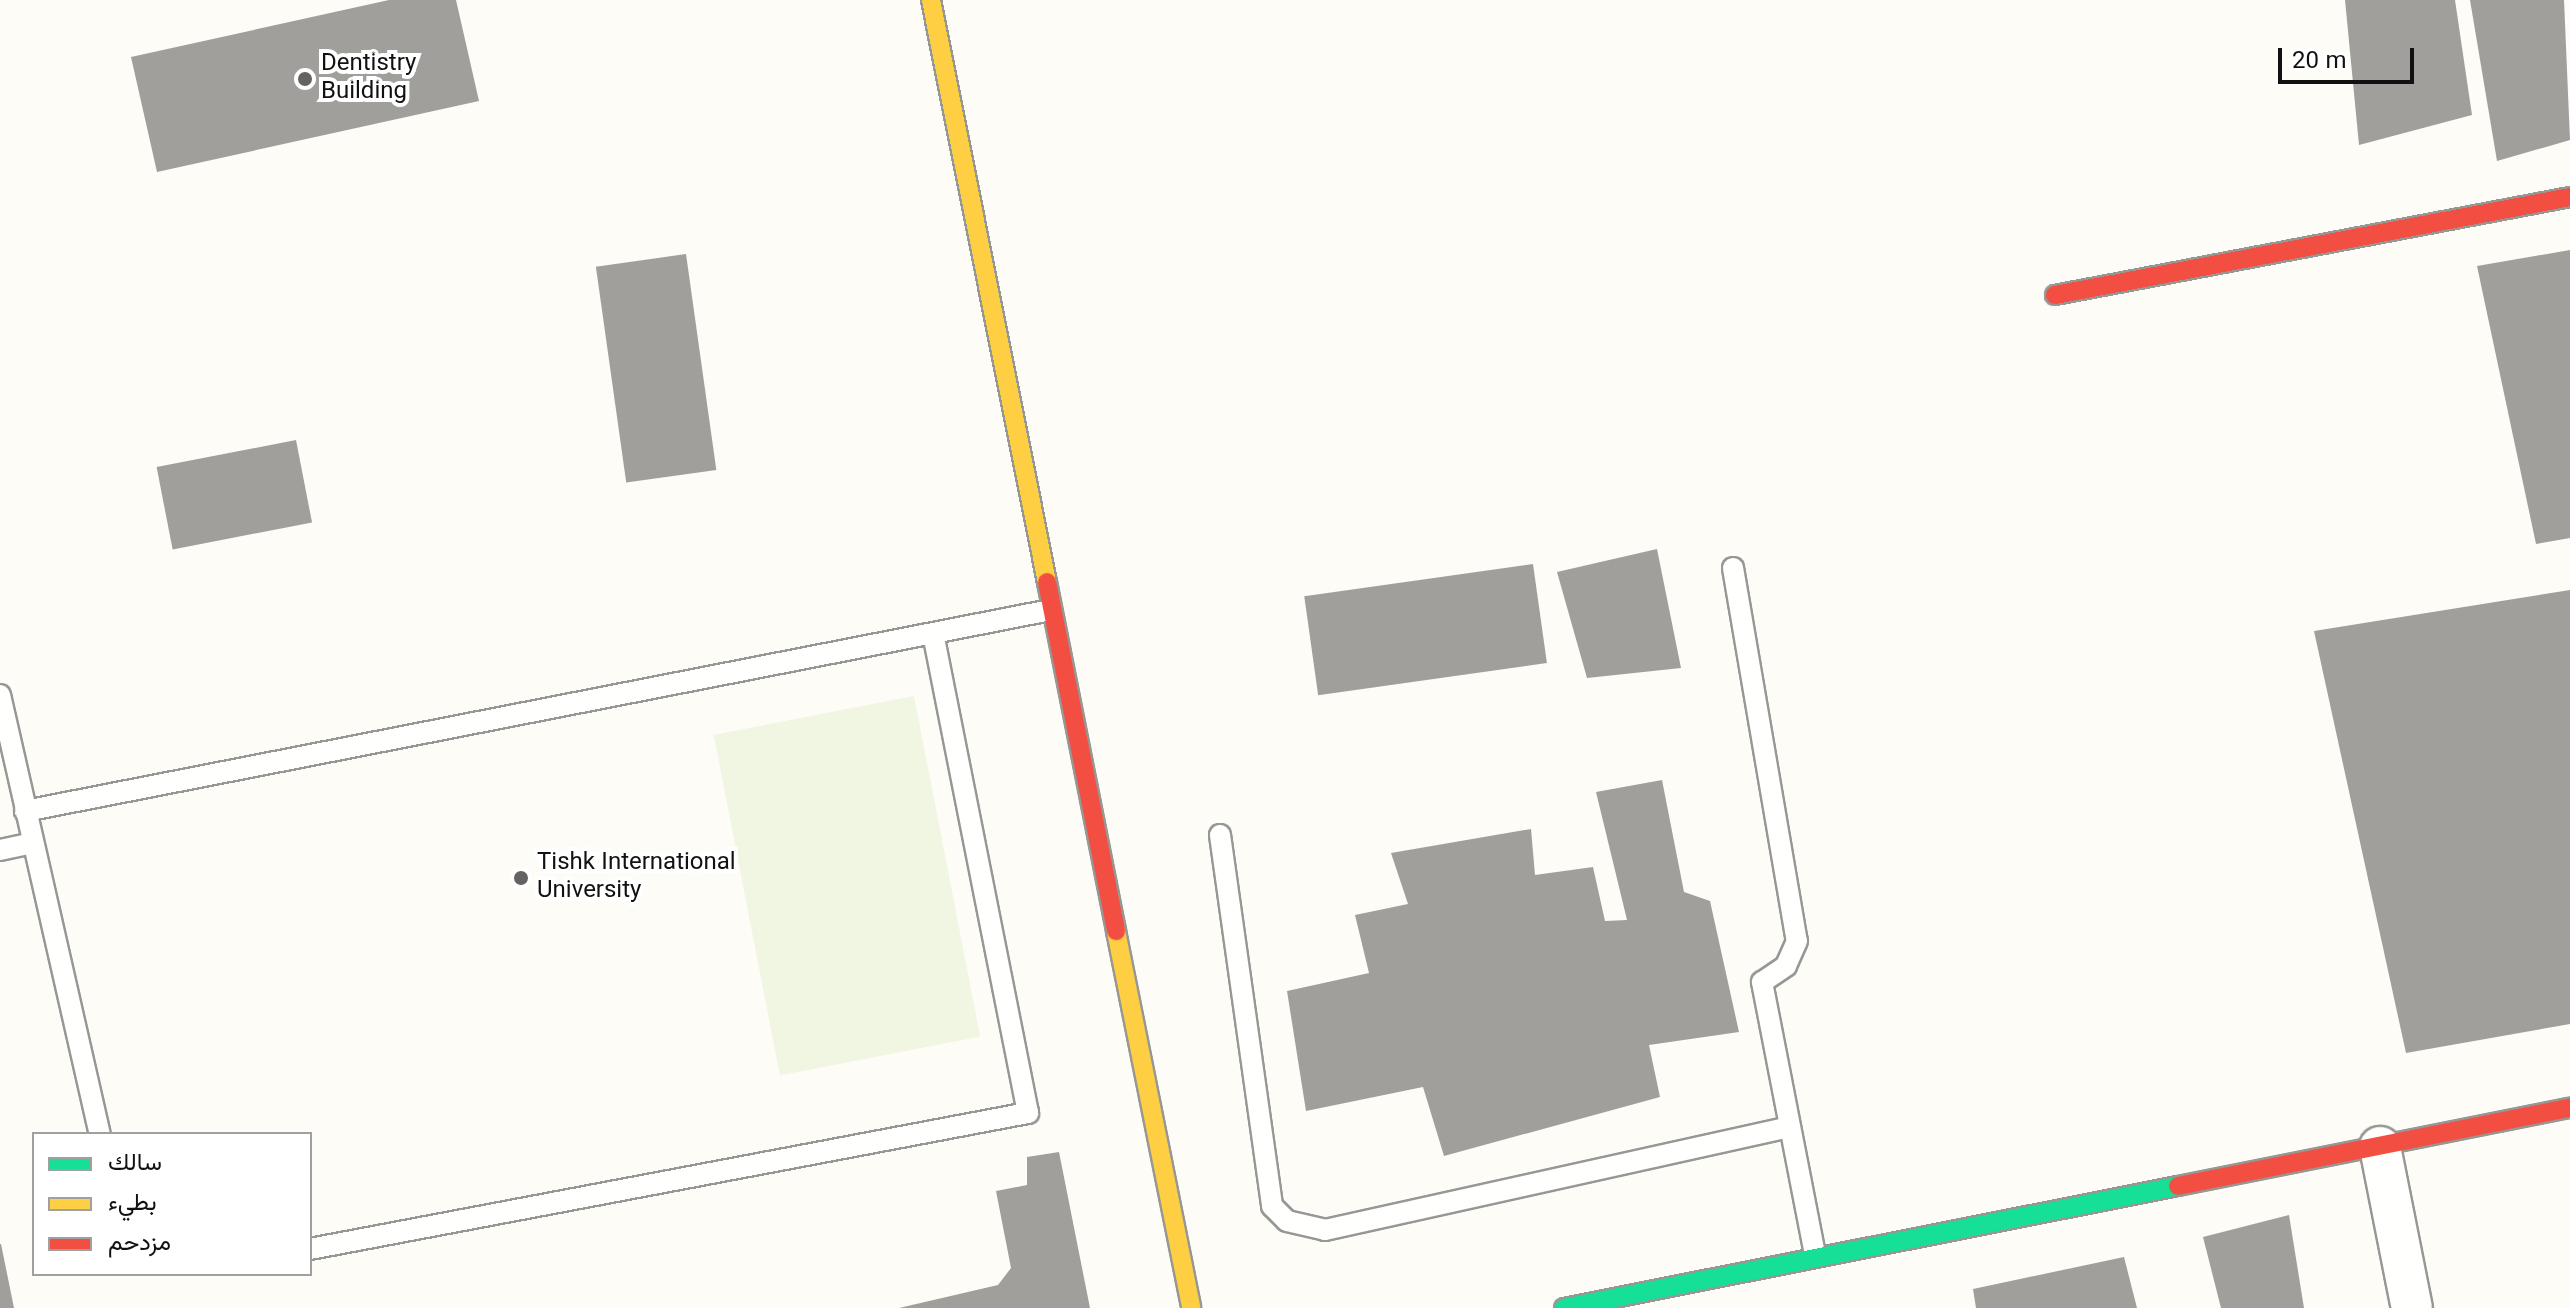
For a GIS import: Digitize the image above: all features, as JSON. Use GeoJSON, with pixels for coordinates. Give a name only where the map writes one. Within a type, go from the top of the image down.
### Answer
{"type":"FeatureCollection","features":[{"type":"Feature","properties":{"kind":"street"},"geometry":{"type":"LineString","coordinates":[[931,0],[1191,1308]]}},
{"type":"Feature","properties":{"kind":"street"},"geometry":{"type":"LineString","coordinates":[[2055,295],[2570,197]]}},
{"type":"Feature","properties":{"kind":"street"},"geometry":{"type":"LineString","coordinates":[[1564,1308],[1815,1255],[2570,1108]]}},
{"type":"Feature","properties":{"kind":"street"},"geometry":{"type":"LineString","coordinates":[[2380,1147],[2412,1308]]}},
{"type":"Feature","properties":{"kind":"lane"},"geometry":{"type":"LineString","coordinates":[[1733,568],[1797,941],[1786,966],[1762,982],[1815,1255]]}},
{"type":"Feature","properties":{"kind":"lane"},"geometry":{"type":"LineString","coordinates":[[25,811],[1050,610]]}},
{"type":"Feature","properties":{"kind":"lane"},"geometry":{"type":"LineString","coordinates":[[312,1249],[1028,1113],[933,635]]}},
{"type":"Feature","properties":{"kind":"lane"},"geometry":{"type":"LineString","coordinates":[[0,695],[29,844],[100,1132]]}},
{"type":"Feature","properties":{"kind":"lane"},"geometry":{"type":"LineString","coordinates":[[1220,835],[1272,1206],[1287,1221],[1325,1230],[1789,1127]]}},
{"type":"Feature","properties":{"kind":"lane"},"geometry":{"type":"LineString","coordinates":[[0,850],[29,844]]}},
{"type":"Feature","properties":{"kind":"green space"},"geometry":{"type":"Polygon","coordinates":[[[914,696],[980,1037],[780,1076],[714,735],[914,696]]]}},
{"type":"Feature","properties":{"kind":"building","name":"Dentistry Building"},"geometry":{"type":"Polygon","coordinates":[[[389,0],[456,0],[479,101],[157,172],[131,57],[389,0]]]}},
{"type":"Feature","properties":{"kind":"building"},"geometry":{"type":"Polygon","coordinates":[[[2345,0],[2455,0],[2472,115],[2359,145],[2345,0]]]}},
{"type":"Feature","properties":{"kind":"building"},"geometry":{"type":"Polygon","coordinates":[[[2470,0],[2564,0],[2570,140],[2497,161],[2470,0]]]}},
{"type":"Feature","properties":{"kind":"building"},"geometry":{"type":"Polygon","coordinates":[[[2570,250],[2570,538],[2536,544],[2477,266],[2570,250]]]}},
{"type":"Feature","properties":{"kind":"building"},"geometry":{"type":"Polygon","coordinates":[[[686,254],[716,470],[626,483],[596,267],[686,254]]]}},
{"type":"Feature","properties":{"kind":"building"},"geometry":{"type":"Polygon","coordinates":[[[296,440],[312,522],[173,550],[157,467],[296,440]]]}},
{"type":"Feature","properties":{"kind":"building"},"geometry":{"type":"Polygon","coordinates":[[[1657,549],[1681,668],[1587,678],[1557,572],[1657,549]]]}},
{"type":"Feature","properties":{"kind":"building"},"geometry":{"type":"Polygon","coordinates":[[[1533,564],[1547,663],[1318,695],[1304,596],[1533,564]]]}},
{"type":"Feature","properties":{"kind":"building"},"geometry":{"type":"Polygon","coordinates":[[[2570,590],[2570,1024],[2406,1053],[2314,631],[2570,590]]]}},
{"type":"Feature","properties":{"kind":"building"},"geometry":{"type":"Polygon","coordinates":[[[1662,780],[1684,892],[1710,901],[1739,1032],[1649,1045],[1660,1097],[1444,1156],[1423,1087],[1306,1111],[1287,991],[1369,973],[1355,915],[1408,904],[1391,853],[1531,829],[1535,875],[1593,867],[1605,921],[1627,920],[1596,792],[1662,780]]]}},
{"type":"Feature","properties":{"kind":"building"},"geometry":{"type":"Polygon","coordinates":[[[1059,1152],[1090,1308],[899,1308],[998,1285],[1011,1268],[996,1191],[1027,1185],[1027,1157],[1059,1152]]]}},
{"type":"Feature","properties":{"kind":"building"},"geometry":{"type":"Polygon","coordinates":[[[2289,1215],[2304,1308],[2221,1308],[2203,1237],[2289,1215]]]}},
{"type":"Feature","properties":{"kind":"building"},"geometry":{"type":"Polygon","coordinates":[[[1,1244],[14,1308],[0,1308],[1,1244]]]}},
{"type":"Feature","properties":{"kind":"building"},"geometry":{"type":"Polygon","coordinates":[[[2124,1257],[2137,1308],[1976,1308],[1973,1289],[2124,1257]]]}},
{"type":"Feature","properties":{"kind":"traffic: fast"},"geometry":{"type":"LineString","coordinates":[[1564,1308],[2178,1186]]}},
{"type":"Feature","properties":{"kind":"traffic: slow"},"geometry":{"type":"LineString","coordinates":[[931,0],[1047,582]]}},
{"type":"Feature","properties":{"kind":"traffic: slow"},"geometry":{"type":"LineString","coordinates":[[1116,931],[1191,1308]]}},
{"type":"Feature","properties":{"kind":"traffic: jam"},"geometry":{"type":"LineString","coordinates":[[2055,295],[2570,197]]}},
{"type":"Feature","properties":{"kind":"traffic: jam"},"geometry":{"type":"LineString","coordinates":[[1047,582],[1116,931]]}},
{"type":"Feature","properties":{"kind":"traffic: jam"},"geometry":{"type":"LineString","coordinates":[[2178,1186],[2570,1108]]}},
{"type":"Feature","properties":{"kind":"place","name":"Dentistry Building"},"geometry":{"type":"Point","coordinates":[305,79]}},
{"type":"Feature","properties":{"kind":"place","name":"Tishk International University"},"geometry":{"type":"Point","coordinates":[521,878]}}]}
